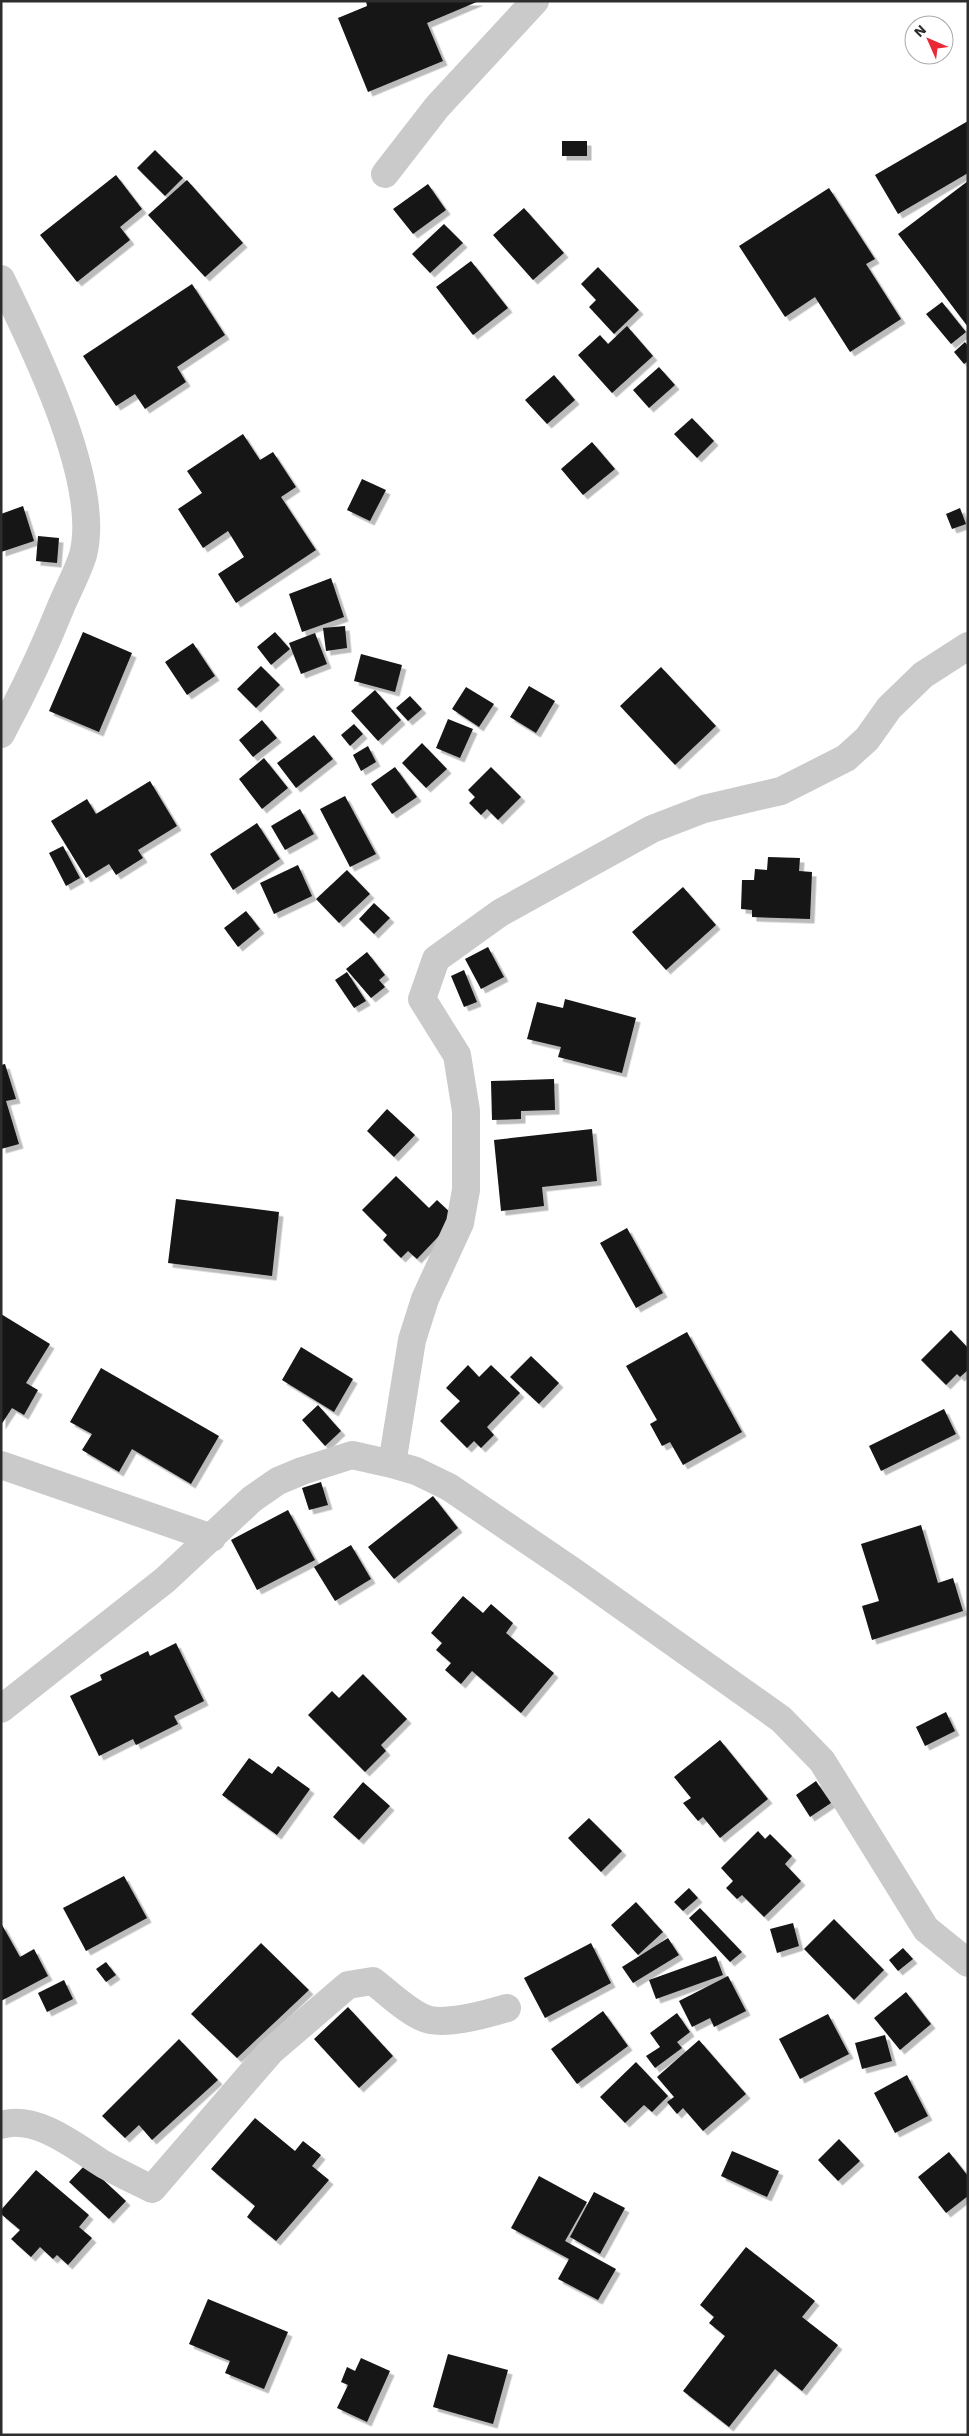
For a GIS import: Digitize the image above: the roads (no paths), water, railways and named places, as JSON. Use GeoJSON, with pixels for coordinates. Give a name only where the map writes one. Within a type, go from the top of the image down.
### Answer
{"type":"FeatureCollection","features":[{"type":"Feature","properties":{"kind":"street"},"geometry":{"type":"LineString","coordinates":[[385,174],[437,107],[535,1]]}},
{"type":"Feature","properties":{"kind":"street"},"geometry":{"type":"LineString","coordinates":[[1,279],[38,359],[74,449],[86,522],[83,554],[31,678],[1,734]]}},
{"type":"Feature","properties":{"kind":"street"},"geometry":{"type":"LineString","coordinates":[[392,1464],[412,1340],[425,1299],[460,1223],[466,1190],[466,1111],[457,1055],[422,999],[436,959],[500,913],[652,829],[704,809],[781,791],[846,758],[867,739],[889,708],[923,675],[968,646]]}},
{"type":"Feature","properties":{"kind":"street"},"geometry":{"type":"LineString","coordinates":[[1,1709],[165,1580],[252,1499],[278,1482],[302,1470],[352,1455],[392,1464],[416,1471],[449,1487],[574,1572],[781,1719],[822,1760],[926,1929],[968,1963]]}},
{"type":"Feature","properties":{"kind":"street"},"geometry":{"type":"LineString","coordinates":[[1,1465],[212,1538]]}},
{"type":"Feature","properties":{"kind":"street"},"geometry":{"type":"LineString","coordinates":[[1,2125],[11,2122],[53,2132],[105,2165],[152,2189],[270,2052],[348,1985],[373,1980],[400,2004],[430,2020],[470,2018],[507,2008]]}}]}
